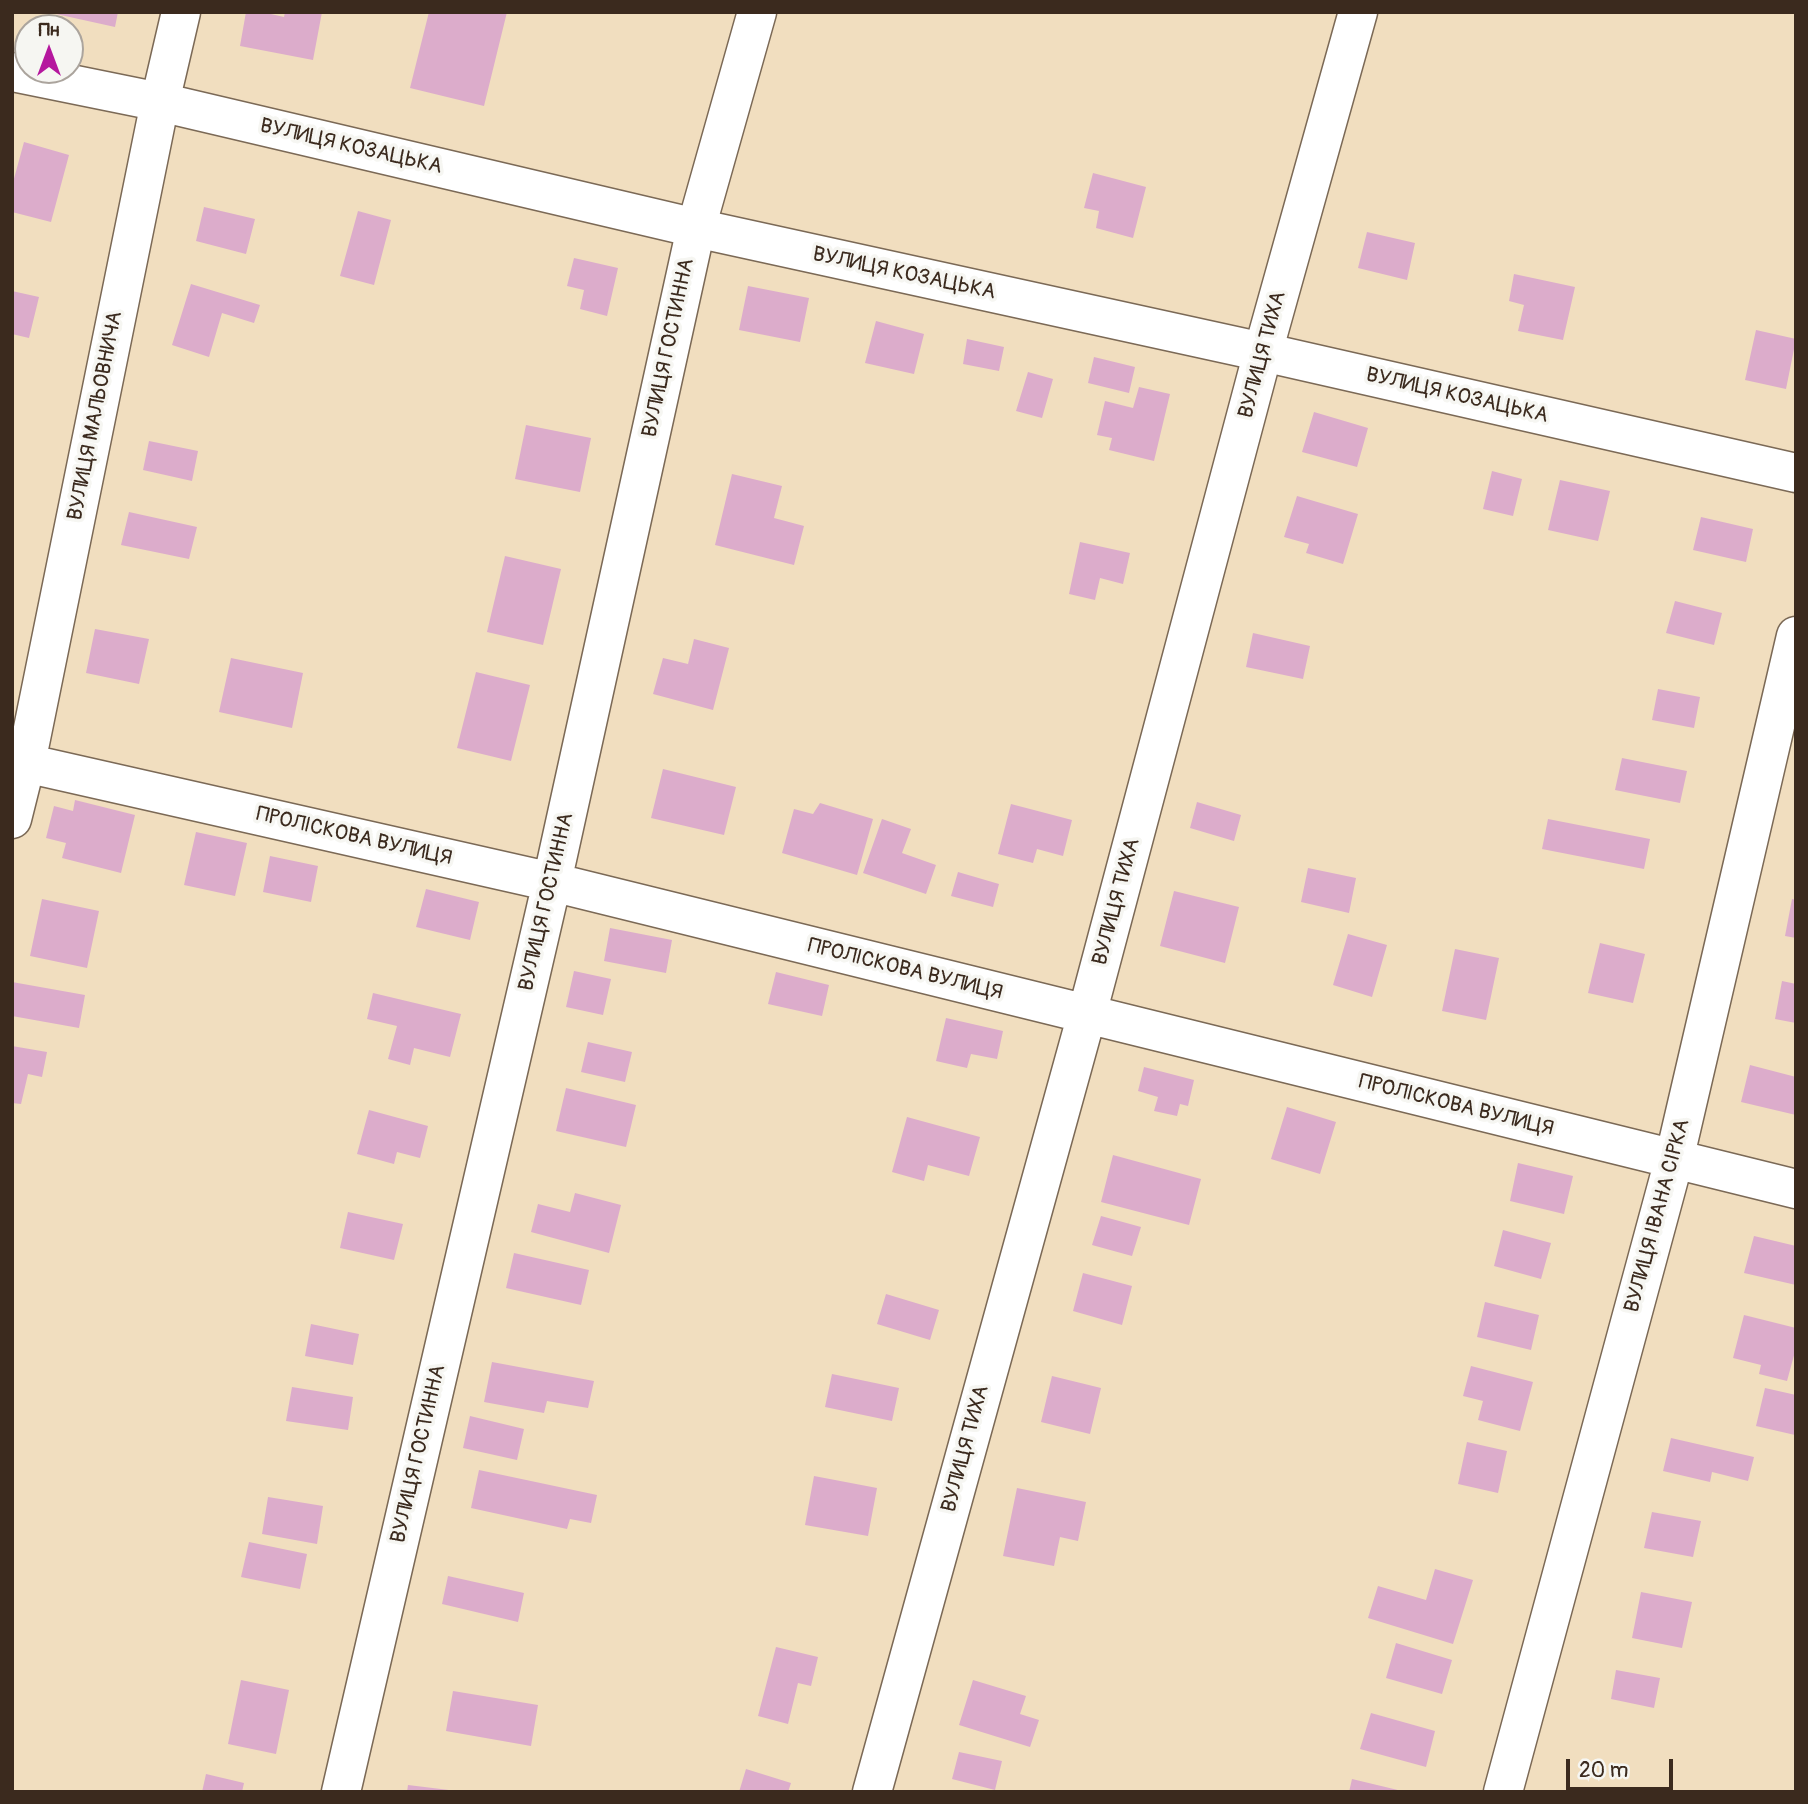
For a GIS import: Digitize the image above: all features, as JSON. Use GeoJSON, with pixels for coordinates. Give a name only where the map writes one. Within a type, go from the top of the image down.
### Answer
{"type":"FeatureCollection","features":[{"type":"Feature","properties":{"kind":"street","name":"ВУЛИЦЯ МАЛЬОВНИЧА"},"geometry":{"type":"LineString","coordinates":[[12,819],[19,761],[181,12]]}},
{"type":"Feature","properties":{"kind":"street","name":"ВУЛИЦЯ ГОСТИННА"},"geometry":{"type":"LineString","coordinates":[[341,1792],[552,882],[695,228],[757,12]]}},
{"type":"Feature","properties":{"kind":"street","name":"ВУЛИЦЯ ТИХА"},"geometry":{"type":"LineString","coordinates":[[872,1792],[1087,1014],[1263,352],[1358,12]]}},
{"type":"Feature","properties":{"kind":"street","name":"ВУЛИЦЯ КОЗАЦЬКА"},"geometry":{"type":"LineString","coordinates":[[12,72],[160,103],[695,228],[1263,352],[1796,473]]}},
{"type":"Feature","properties":{"kind":"street","name":"ВУЛИЦЯ ІВАНА СІРКА"},"geometry":{"type":"LineString","coordinates":[[1503,1792],[1674,1160],[1796,636]]}},
{"type":"Feature","properties":{"kind":"street","name":"ПРОЛІСКОВА ВУЛИЦЯ"},"geometry":{"type":"LineString","coordinates":[[19,761],[552,882],[1796,1189]]}},
{"type":"Feature","properties":{"kind":"building"},"geometry":{"type":"Polygon","coordinates":[[[47,12],[118,12],[115,27],[84,20],[84,14],[47,12]]]}},
{"type":"Feature","properties":{"kind":"building"},"geometry":{"type":"Polygon","coordinates":[[[246,12],[284,17],[285,12],[322,12],[313,60],[240,46],[246,12]]]}},
{"type":"Feature","properties":{"kind":"building"},"geometry":{"type":"Polygon","coordinates":[[[429,12],[507,12],[484,106],[410,88],[429,12]]]}},
{"type":"Feature","properties":{"kind":"building"},"geometry":{"type":"Polygon","coordinates":[[[24,142],[69,155],[51,222],[12,212],[12,186],[24,142]]]}},
{"type":"Feature","properties":{"kind":"building"},"geometry":{"type":"Polygon","coordinates":[[[1093,173],[1146,187],[1133,238],[1096,228],[1099,211],[1084,208],[1093,173]]]}},
{"type":"Feature","properties":{"kind":"building"},"geometry":{"type":"Polygon","coordinates":[[[204,207],[255,219],[246,254],[196,241],[204,207]]]}},
{"type":"Feature","properties":{"kind":"building"},"geometry":{"type":"Polygon","coordinates":[[[358,211],[391,220],[374,285],[340,276],[358,211]]]}},
{"type":"Feature","properties":{"kind":"building"},"geometry":{"type":"Polygon","coordinates":[[[1367,232],[1415,243],[1407,280],[1358,268],[1367,232]]]}},
{"type":"Feature","properties":{"kind":"building"},"geometry":{"type":"Polygon","coordinates":[[[574,258],[618,268],[607,316],[580,309],[584,290],[567,286],[574,258]]]}},
{"type":"Feature","properties":{"kind":"building"},"geometry":{"type":"Polygon","coordinates":[[[1514,274],[1575,287],[1563,340],[1518,331],[1524,305],[1509,301],[1514,274]]]}},
{"type":"Feature","properties":{"kind":"building"},"geometry":{"type":"Polygon","coordinates":[[[191,284],[260,305],[254,323],[222,313],[209,357],[172,345],[191,284]]]}},
{"type":"Feature","properties":{"kind":"building"},"geometry":{"type":"Polygon","coordinates":[[[748,286],[809,298],[800,342],[739,330],[748,286]]]}},
{"type":"Feature","properties":{"kind":"building"},"geometry":{"type":"Polygon","coordinates":[[[12,291],[39,297],[29,338],[12,334],[12,291]]]}},
{"type":"Feature","properties":{"kind":"building"},"geometry":{"type":"Polygon","coordinates":[[[876,321],[924,334],[914,374],[865,363],[876,321]]]}},
{"type":"Feature","properties":{"kind":"building"},"geometry":{"type":"Polygon","coordinates":[[[1756,330],[1796,339],[1786,389],[1745,380],[1756,330]]]}},
{"type":"Feature","properties":{"kind":"building"},"geometry":{"type":"Polygon","coordinates":[[[967,339],[1004,347],[999,371],[963,364],[967,339]]]}},
{"type":"Feature","properties":{"kind":"building"},"geometry":{"type":"Polygon","coordinates":[[[1094,357],[1135,367],[1129,393],[1088,383],[1094,357]]]}},
{"type":"Feature","properties":{"kind":"building"},"geometry":{"type":"Polygon","coordinates":[[[1028,372],[1053,379],[1042,418],[1016,411],[1028,372]]]}},
{"type":"Feature","properties":{"kind":"building"},"geometry":{"type":"Polygon","coordinates":[[[1139,387],[1170,394],[1154,461],[1109,450],[1112,438],[1097,435],[1105,401],[1133,408],[1139,387]]]}},
{"type":"Feature","properties":{"kind":"building"},"geometry":{"type":"Polygon","coordinates":[[[1314,412],[1368,428],[1357,467],[1302,452],[1314,412]]]}},
{"type":"Feature","properties":{"kind":"building"},"geometry":{"type":"Polygon","coordinates":[[[526,425],[591,438],[580,492],[515,479],[526,425]]]}},
{"type":"Feature","properties":{"kind":"building"},"geometry":{"type":"Polygon","coordinates":[[[149,441],[198,451],[192,481],[143,470],[149,441]]]}},
{"type":"Feature","properties":{"kind":"building"},"geometry":{"type":"Polygon","coordinates":[[[1492,471],[1522,479],[1513,516],[1483,509],[1492,471]]]}},
{"type":"Feature","properties":{"kind":"building"},"geometry":{"type":"Polygon","coordinates":[[[732,474],[782,486],[774,518],[804,526],[794,565],[715,545],[732,474]]]}},
{"type":"Feature","properties":{"kind":"building"},"geometry":{"type":"Polygon","coordinates":[[[1560,480],[1610,491],[1598,541],[1548,530],[1560,480]]]}},
{"type":"Feature","properties":{"kind":"building"},"geometry":{"type":"Polygon","coordinates":[[[1297,496],[1358,514],[1343,564],[1306,553],[1309,544],[1284,537],[1297,496]]]}},
{"type":"Feature","properties":{"kind":"building"},"geometry":{"type":"Polygon","coordinates":[[[129,512],[197,527],[189,559],[121,545],[129,512]]]}},
{"type":"Feature","properties":{"kind":"building"},"geometry":{"type":"Polygon","coordinates":[[[1701,517],[1753,529],[1746,562],[1693,550],[1701,517]]]}},
{"type":"Feature","properties":{"kind":"building"},"geometry":{"type":"Polygon","coordinates":[[[1080,542],[1130,553],[1123,584],[1100,578],[1095,600],[1069,594],[1080,542]]]}},
{"type":"Feature","properties":{"kind":"building"},"geometry":{"type":"Polygon","coordinates":[[[505,556],[561,569],[543,645],[487,632],[505,556]]]}},
{"type":"Feature","properties":{"kind":"building"},"geometry":{"type":"Polygon","coordinates":[[[1675,601],[1722,613],[1714,645],[1666,633],[1675,601]]]}},
{"type":"Feature","properties":{"kind":"building"},"geometry":{"type":"Polygon","coordinates":[[[95,629],[149,639],[139,684],[86,673],[95,629]]]}},
{"type":"Feature","properties":{"kind":"building"},"geometry":{"type":"Polygon","coordinates":[[[1253,633],[1310,646],[1303,679],[1246,667],[1253,633]]]}},
{"type":"Feature","properties":{"kind":"building"},"geometry":{"type":"Polygon","coordinates":[[[694,639],[729,648],[713,710],[653,694],[663,658],[688,664],[694,639]]]}},
{"type":"Feature","properties":{"kind":"building"},"geometry":{"type":"Polygon","coordinates":[[[231,658],[303,673],[292,728],[219,712],[231,658]]]}},
{"type":"Feature","properties":{"kind":"building"},"geometry":{"type":"Polygon","coordinates":[[[476,672],[530,685],[511,761],[457,748],[476,672]]]}},
{"type":"Feature","properties":{"kind":"building"},"geometry":{"type":"Polygon","coordinates":[[[1658,689],[1700,697],[1694,728],[1652,720],[1658,689]]]}},
{"type":"Feature","properties":{"kind":"building"},"geometry":{"type":"Polygon","coordinates":[[[1622,758],[1687,771],[1680,803],[1615,790],[1622,758]]]}},
{"type":"Feature","properties":{"kind":"building"},"geometry":{"type":"Polygon","coordinates":[[[663,769],[736,787],[724,835],[651,818],[663,769]]]}},
{"type":"Feature","properties":{"kind":"building"},"geometry":{"type":"Polygon","coordinates":[[[75,800],[135,815],[121,873],[62,858],[66,843],[46,838],[54,806],[73,811],[75,800]]]}},
{"type":"Feature","properties":{"kind":"building"},"geometry":{"type":"Polygon","coordinates":[[[1197,802],[1241,815],[1234,841],[1190,828],[1197,802]]]}},
{"type":"Feature","properties":{"kind":"building"},"geometry":{"type":"Polygon","coordinates":[[[820,803],[873,819],[857,875],[782,853],[794,809],[813,814],[820,803]]]}},
{"type":"Feature","properties":{"kind":"building"},"geometry":{"type":"Polygon","coordinates":[[[1011,804],[1072,820],[1063,856],[1037,849],[1033,863],[998,854],[1011,804]]]}},
{"type":"Feature","properties":{"kind":"building"},"geometry":{"type":"Polygon","coordinates":[[[882,819],[911,829],[902,853],[936,865],[926,894],[863,873],[882,819]]]}},
{"type":"Feature","properties":{"kind":"building"},"geometry":{"type":"Polygon","coordinates":[[[1548,819],[1650,839],[1644,869],[1542,849],[1548,819]]]}},
{"type":"Feature","properties":{"kind":"building"},"geometry":{"type":"Polygon","coordinates":[[[196,832],[247,843],[235,896],[184,885],[196,832]]]}},
{"type":"Feature","properties":{"kind":"building"},"geometry":{"type":"Polygon","coordinates":[[[270,856],[318,866],[311,902],[263,892],[270,856]]]}},
{"type":"Feature","properties":{"kind":"building"},"geometry":{"type":"Polygon","coordinates":[[[1308,868],[1356,878],[1349,913],[1301,902],[1308,868]]]}},
{"type":"Feature","properties":{"kind":"building"},"geometry":{"type":"Polygon","coordinates":[[[958,872],[999,884],[993,907],[951,896],[958,872]]]}},
{"type":"Feature","properties":{"kind":"building"},"geometry":{"type":"Polygon","coordinates":[[[426,889],[479,902],[470,940],[416,927],[426,889]]]}},
{"type":"Feature","properties":{"kind":"building"},"geometry":{"type":"Polygon","coordinates":[[[1174,891],[1239,907],[1225,963],[1160,946],[1174,891]]]}},
{"type":"Feature","properties":{"kind":"building"},"geometry":{"type":"Polygon","coordinates":[[[42,899],[99,911],[87,968],[30,956],[42,899]]]}},
{"type":"Feature","properties":{"kind":"building"},"geometry":{"type":"Polygon","coordinates":[[[1792,899],[1796,900],[1796,938],[1785,936],[1792,899]]]}},
{"type":"Feature","properties":{"kind":"building"},"geometry":{"type":"Polygon","coordinates":[[[610,928],[672,940],[666,973],[604,961],[610,928]]]}},
{"type":"Feature","properties":{"kind":"building"},"geometry":{"type":"Polygon","coordinates":[[[1348,934],[1387,945],[1372,997],[1333,985],[1348,934]]]}},
{"type":"Feature","properties":{"kind":"building"},"geometry":{"type":"Polygon","coordinates":[[[1600,943],[1645,954],[1633,1003],[1588,993],[1600,943]]]}},
{"type":"Feature","properties":{"kind":"building"},"geometry":{"type":"Polygon","coordinates":[[[1455,949],[1499,958],[1486,1020],[1442,1011],[1455,949]]]}},
{"type":"Feature","properties":{"kind":"building"},"geometry":{"type":"Polygon","coordinates":[[[574,971],[611,979],[603,1015],[566,1007],[574,971]]]}},
{"type":"Feature","properties":{"kind":"building"},"geometry":{"type":"Polygon","coordinates":[[[776,972],[829,985],[822,1016],[768,1004],[776,972]]]}},
{"type":"Feature","properties":{"kind":"building"},"geometry":{"type":"Polygon","coordinates":[[[1782,981],[1796,984],[1796,1023],[1775,1019],[1782,981]]]}},
{"type":"Feature","properties":{"kind":"building"},"geometry":{"type":"Polygon","coordinates":[[[12,982],[85,995],[79,1028],[12,1016],[12,982]]]}},
{"type":"Feature","properties":{"kind":"building"},"geometry":{"type":"Polygon","coordinates":[[[373,993],[461,1014],[450,1057],[414,1048],[410,1065],[388,1059],[397,1026],[367,1019],[373,993]]]}},
{"type":"Feature","properties":{"kind":"building"},"geometry":{"type":"Polygon","coordinates":[[[946,1018],[1003,1031],[997,1059],[971,1054],[967,1068],[936,1061],[946,1018]]]}},
{"type":"Feature","properties":{"kind":"building"},"geometry":{"type":"Polygon","coordinates":[[[588,1042],[632,1052],[625,1082],[581,1072],[588,1042]]]}},
{"type":"Feature","properties":{"kind":"building"},"geometry":{"type":"Polygon","coordinates":[[[12,1046],[47,1052],[42,1077],[28,1074],[21,1104],[12,1103],[12,1046]]]}},
{"type":"Feature","properties":{"kind":"building"},"geometry":{"type":"Polygon","coordinates":[[[1750,1065],[1796,1077],[1796,1115],[1741,1102],[1750,1065]]]}},
{"type":"Feature","properties":{"kind":"building"},"geometry":{"type":"Polygon","coordinates":[[[1144,1067],[1194,1080],[1188,1106],[1180,1104],[1177,1116],[1154,1111],[1158,1097],[1138,1091],[1144,1067]]]}},
{"type":"Feature","properties":{"kind":"building"},"geometry":{"type":"Polygon","coordinates":[[[566,1088],[636,1105],[626,1147],[556,1131],[566,1088]]]}},
{"type":"Feature","properties":{"kind":"building"},"geometry":{"type":"Polygon","coordinates":[[[1287,1107],[1336,1122],[1320,1174],[1271,1159],[1287,1107]]]}},
{"type":"Feature","properties":{"kind":"building"},"geometry":{"type":"Polygon","coordinates":[[[369,1110],[428,1126],[420,1158],[397,1152],[394,1164],[357,1154],[369,1110]]]}},
{"type":"Feature","properties":{"kind":"building"},"geometry":{"type":"Polygon","coordinates":[[[907,1117],[980,1137],[969,1176],[928,1165],[924,1181],[892,1172],[907,1117]]]}},
{"type":"Feature","properties":{"kind":"building"},"geometry":{"type":"Polygon","coordinates":[[[1113,1155],[1201,1179],[1189,1225],[1101,1202],[1113,1155]]]}},
{"type":"Feature","properties":{"kind":"building"},"geometry":{"type":"Polygon","coordinates":[[[1518,1163],[1573,1176],[1564,1214],[1510,1201],[1518,1163]]]}},
{"type":"Feature","properties":{"kind":"building"},"geometry":{"type":"Polygon","coordinates":[[[575,1193],[621,1205],[609,1253],[531,1232],[538,1204],[570,1212],[575,1193]]]}},
{"type":"Feature","properties":{"kind":"building"},"geometry":{"type":"Polygon","coordinates":[[[348,1212],[403,1224],[394,1260],[340,1248],[348,1212]]]}},
{"type":"Feature","properties":{"kind":"building"},"geometry":{"type":"Polygon","coordinates":[[[1101,1216],[1141,1227],[1132,1256],[1092,1245],[1101,1216]]]}},
{"type":"Feature","properties":{"kind":"building"},"geometry":{"type":"Polygon","coordinates":[[[1503,1230],[1551,1243],[1541,1279],[1494,1266],[1503,1230]]]}},
{"type":"Feature","properties":{"kind":"building"},"geometry":{"type":"Polygon","coordinates":[[[1754,1236],[1796,1246],[1796,1285],[1744,1273],[1754,1236]]]}},
{"type":"Feature","properties":{"kind":"building"},"geometry":{"type":"Polygon","coordinates":[[[514,1253],[589,1270],[581,1305],[506,1288],[514,1253]]]}},
{"type":"Feature","properties":{"kind":"building"},"geometry":{"type":"Polygon","coordinates":[[[1083,1273],[1132,1286],[1122,1325],[1073,1311],[1083,1273]]]}},
{"type":"Feature","properties":{"kind":"building"},"geometry":{"type":"Polygon","coordinates":[[[886,1294],[939,1310],[930,1340],[877,1324],[886,1294]]]}},
{"type":"Feature","properties":{"kind":"building"},"geometry":{"type":"Polygon","coordinates":[[[1485,1302],[1539,1315],[1531,1350],[1477,1337],[1485,1302]]]}},
{"type":"Feature","properties":{"kind":"building"},"geometry":{"type":"Polygon","coordinates":[[[1744,1315],[1796,1328],[1796,1348],[1787,1381],[1759,1374],[1761,1365],[1733,1358],[1744,1315]]]}},
{"type":"Feature","properties":{"kind":"building"},"geometry":{"type":"Polygon","coordinates":[[[311,1324],[359,1334],[353,1365],[305,1356],[311,1324]]]}},
{"type":"Feature","properties":{"kind":"building"},"geometry":{"type":"Polygon","coordinates":[[[492,1362],[594,1381],[588,1408],[547,1401],[544,1413],[484,1402],[492,1362]]]}},
{"type":"Feature","properties":{"kind":"building"},"geometry":{"type":"Polygon","coordinates":[[[1471,1366],[1533,1382],[1520,1431],[1478,1420],[1483,1401],[1463,1396],[1471,1366]]]}},
{"type":"Feature","properties":{"kind":"building"},"geometry":{"type":"Polygon","coordinates":[[[832,1374],[899,1388],[892,1421],[825,1407],[832,1374]]]}},
{"type":"Feature","properties":{"kind":"building"},"geometry":{"type":"Polygon","coordinates":[[[1052,1376],[1101,1388],[1090,1434],[1041,1422],[1052,1376]]]}},
{"type":"Feature","properties":{"kind":"building"},"geometry":{"type":"Polygon","coordinates":[[[292,1387],[353,1397],[348,1430],[286,1421],[292,1387]]]}},
{"type":"Feature","properties":{"kind":"building"},"geometry":{"type":"Polygon","coordinates":[[[1765,1388],[1796,1395],[1795,1435],[1756,1426],[1765,1388]]]}},
{"type":"Feature","properties":{"kind":"building"},"geometry":{"type":"Polygon","coordinates":[[[470,1416],[524,1429],[517,1460],[463,1448],[470,1416]]]}},
{"type":"Feature","properties":{"kind":"building"},"geometry":{"type":"Polygon","coordinates":[[[1671,1438],[1754,1457],[1748,1481],[1712,1472],[1710,1482],[1663,1471],[1671,1438]]]}},
{"type":"Feature","properties":{"kind":"building"},"geometry":{"type":"Polygon","coordinates":[[[1467,1442],[1507,1451],[1498,1493],[1458,1484],[1467,1442]]]}},
{"type":"Feature","properties":{"kind":"building"},"geometry":{"type":"Polygon","coordinates":[[[479,1470],[597,1495],[591,1523],[570,1519],[567,1529],[471,1508],[479,1470]]]}},
{"type":"Feature","properties":{"kind":"building"},"geometry":{"type":"Polygon","coordinates":[[[814,1476],[877,1488],[868,1536],[805,1525],[814,1476]]]}},
{"type":"Feature","properties":{"kind":"building"},"geometry":{"type":"Polygon","coordinates":[[[1017,1488],[1086,1502],[1078,1541],[1060,1537],[1054,1566],[1003,1556],[1017,1488]]]}},
{"type":"Feature","properties":{"kind":"building"},"geometry":{"type":"Polygon","coordinates":[[[268,1497],[323,1506],[317,1544],[262,1534],[268,1497]]]}},
{"type":"Feature","properties":{"kind":"building"},"geometry":{"type":"Polygon","coordinates":[[[1652,1512],[1701,1521],[1693,1557],[1644,1548],[1652,1512]]]}},
{"type":"Feature","properties":{"kind":"building"},"geometry":{"type":"Polygon","coordinates":[[[249,1542],[307,1554],[300,1589],[241,1577],[249,1542]]]}},
{"type":"Feature","properties":{"kind":"building"},"geometry":{"type":"Polygon","coordinates":[[[1435,1569],[1473,1580],[1453,1644],[1368,1618],[1378,1586],[1426,1600],[1435,1569]]]}},
{"type":"Feature","properties":{"kind":"building"},"geometry":{"type":"Polygon","coordinates":[[[448,1576],[524,1593],[518,1622],[442,1604],[448,1576]]]}},
{"type":"Feature","properties":{"kind":"building"},"geometry":{"type":"Polygon","coordinates":[[[1641,1592],[1692,1602],[1682,1648],[1632,1638],[1641,1592]]]}},
{"type":"Feature","properties":{"kind":"building"},"geometry":{"type":"Polygon","coordinates":[[[1396,1643],[1452,1660],[1442,1694],[1386,1678],[1396,1643]]]}},
{"type":"Feature","properties":{"kind":"building"},"geometry":{"type":"Polygon","coordinates":[[[776,1647],[818,1657],[811,1686],[798,1683],[788,1724],[758,1716],[776,1647]]]}},
{"type":"Feature","properties":{"kind":"building"},"geometry":{"type":"Polygon","coordinates":[[[1616,1670],[1660,1678],[1654,1708],[1611,1699],[1616,1670]]]}},
{"type":"Feature","properties":{"kind":"building"},"geometry":{"type":"Polygon","coordinates":[[[241,1680],[289,1690],[276,1754],[228,1744],[241,1680]]]}},
{"type":"Feature","properties":{"kind":"building"},"geometry":{"type":"Polygon","coordinates":[[[973,1680],[1026,1696],[1020,1714],[1039,1720],[1030,1747],[959,1725],[973,1680]]]}},
{"type":"Feature","properties":{"kind":"building"},"geometry":{"type":"Polygon","coordinates":[[[453,1691],[538,1705],[531,1746],[446,1731],[453,1691]]]}},
{"type":"Feature","properties":{"kind":"building"},"geometry":{"type":"Polygon","coordinates":[[[1371,1713],[1435,1731],[1426,1767],[1360,1749],[1371,1713]]]}},
{"type":"Feature","properties":{"kind":"building"},"geometry":{"type":"Polygon","coordinates":[[[959,1752],[1002,1761],[995,1790],[952,1779],[959,1752]]]}},
{"type":"Feature","properties":{"kind":"building"},"geometry":{"type":"Polygon","coordinates":[[[746,1769],[791,1783],[788,1792],[739,1792],[746,1769]]]}},
{"type":"Feature","properties":{"kind":"building"},"geometry":{"type":"Polygon","coordinates":[[[206,1774],[244,1783],[242,1792],[202,1792],[206,1774]]]}},
{"type":"Feature","properties":{"kind":"building"},"geometry":{"type":"Polygon","coordinates":[[[1352,1779],[1402,1791],[1402,1792],[1349,1792],[1352,1779]]]}},
{"type":"Feature","properties":{"kind":"building"},"geometry":{"type":"Polygon","coordinates":[[[408,1785],[449,1790],[449,1792],[407,1792],[408,1785]]]}}]}
